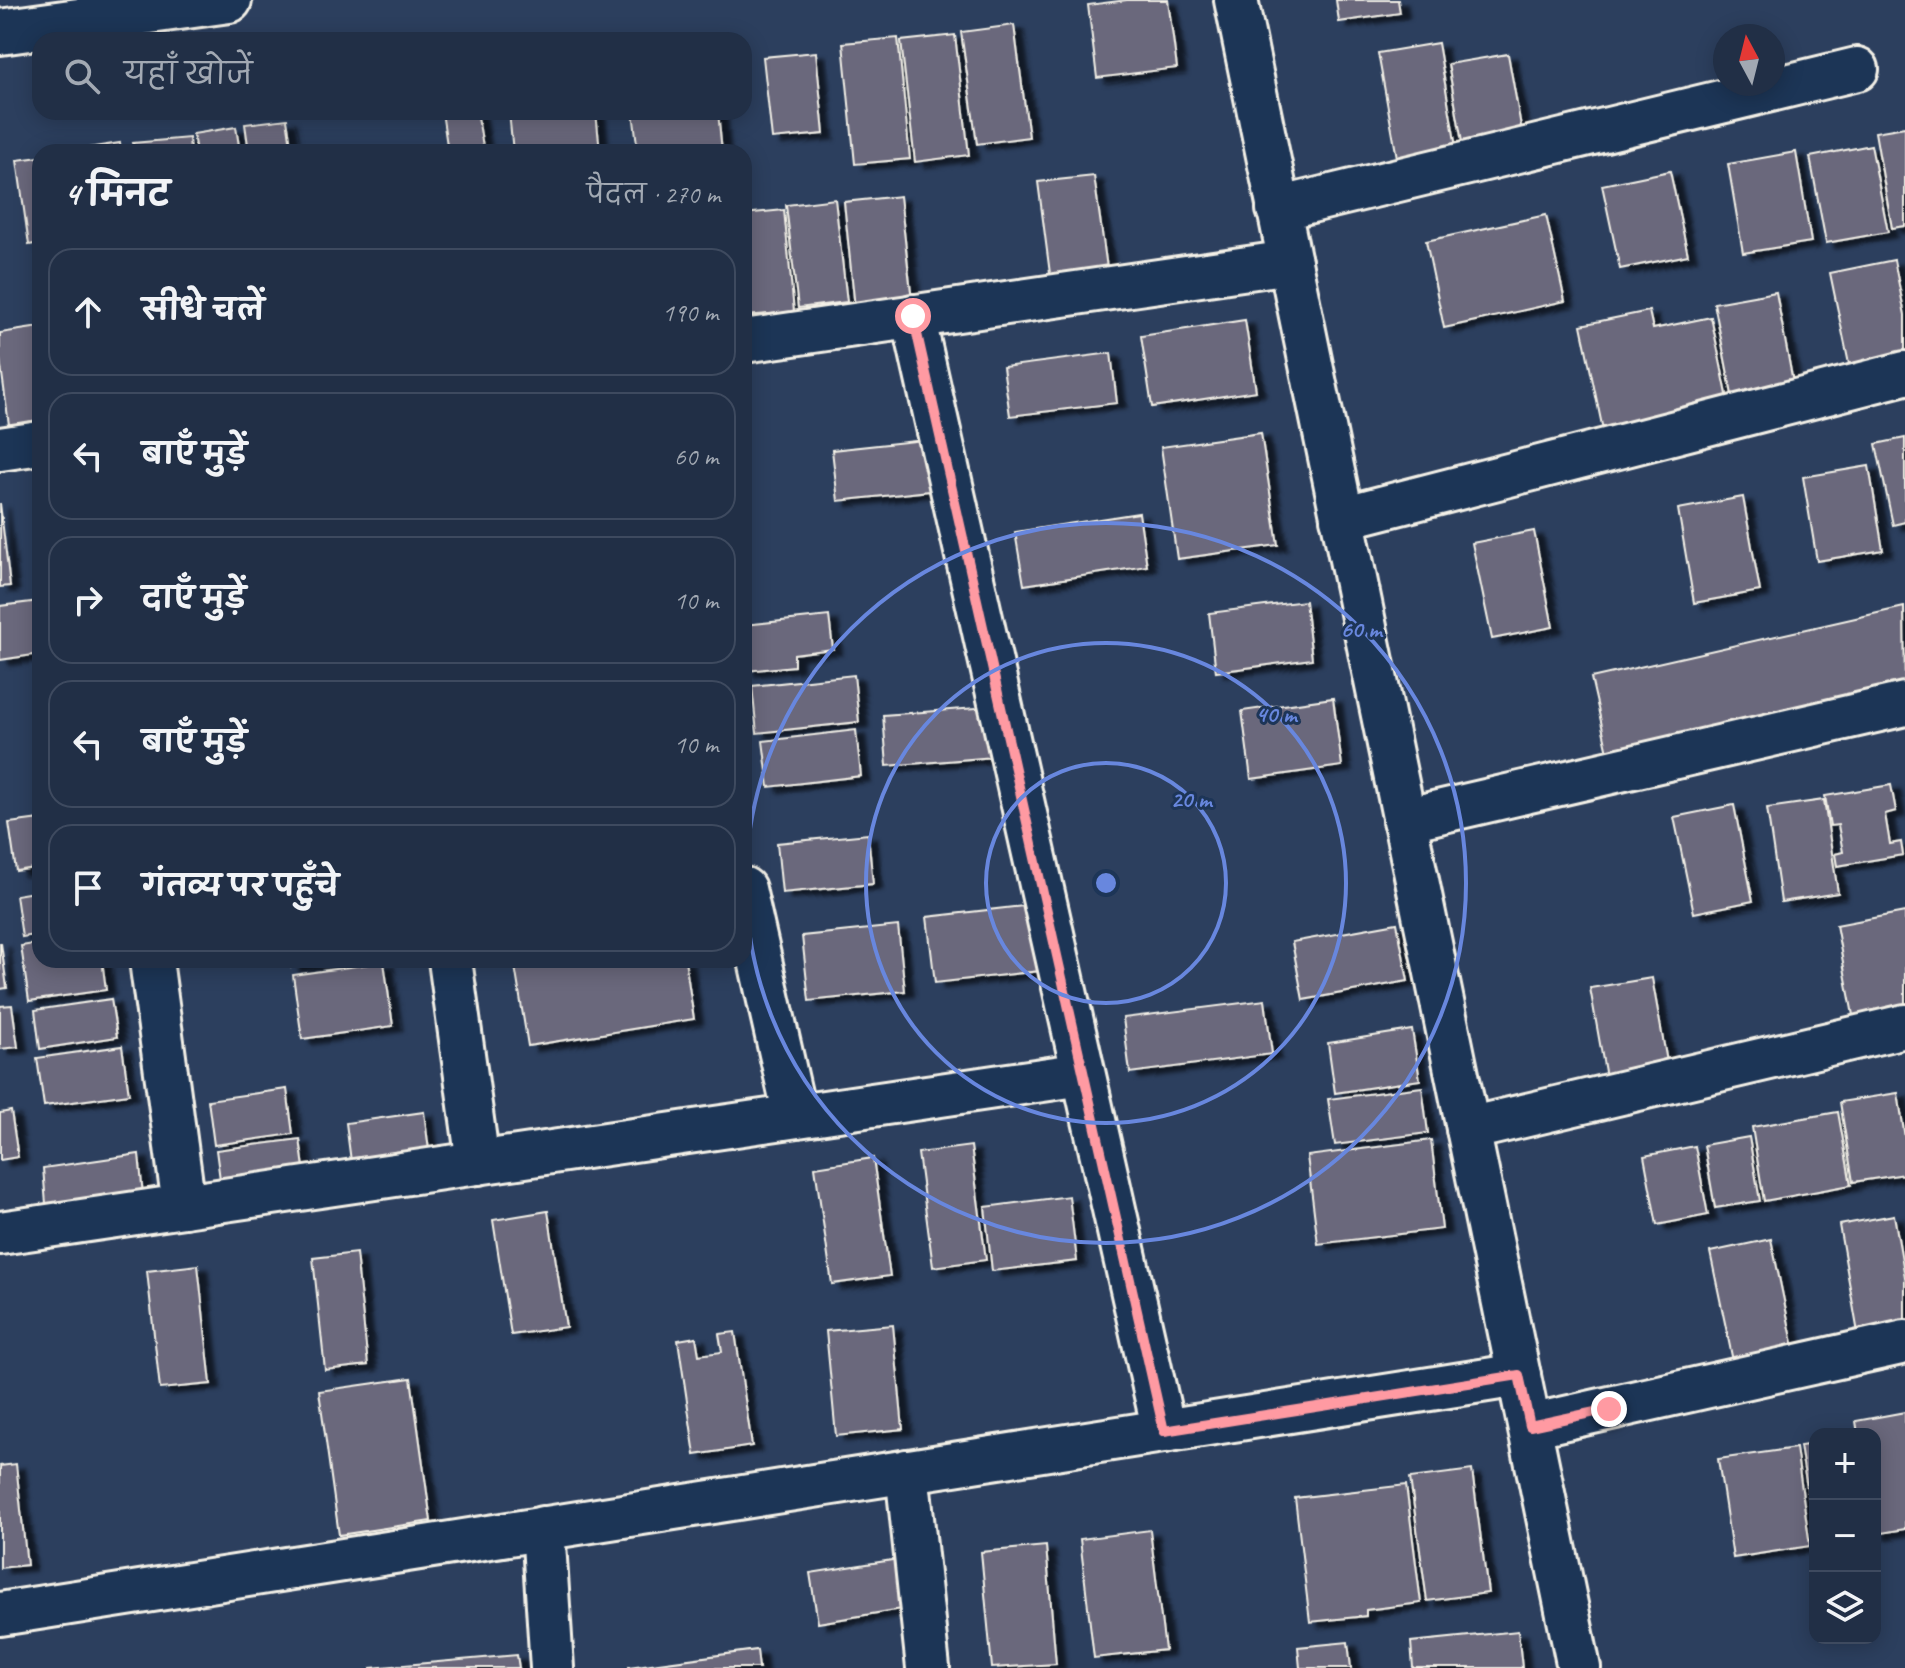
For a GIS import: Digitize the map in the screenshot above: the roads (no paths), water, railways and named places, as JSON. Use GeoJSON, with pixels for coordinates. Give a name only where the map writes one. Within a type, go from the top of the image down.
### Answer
{"type":"FeatureCollection","features":[{"type":"Feature","properties":{"kind":"street"},"geometry":{"type":"LineString","coordinates":[[0,32],[229,0]]}},
{"type":"Feature","properties":{"kind":"street"},"geometry":{"type":"LineString","coordinates":[[1236,0],[1579,1668]]}},
{"type":"Feature","properties":{"kind":"street"},"geometry":{"type":"LineString","coordinates":[[1278,209],[1857,69]]}},
{"type":"Feature","properties":{"kind":"street"},"geometry":{"type":"LineString","coordinates":[[752,340],[1290,262]]}},
{"type":"Feature","properties":{"kind":"street"},"geometry":{"type":"LineString","coordinates":[[913,316],[1164,1431]]}},
{"type":"Feature","properties":{"kind":"street"},"geometry":{"type":"LineString","coordinates":[[1342,518],[1905,373]]}},
{"type":"Feature","properties":{"kind":"street"},"geometry":{"type":"LineString","coordinates":[[0,449],[32,444]]}},
{"type":"Feature","properties":{"kind":"street"},"geometry":{"type":"LineString","coordinates":[[1404,820],[1905,704]]}},
{"type":"Feature","properties":{"kind":"street"},"geometry":{"type":"LineString","coordinates":[[752,925],[795,1116]]}},
{"type":"Feature","properties":{"kind":"street"},"geometry":{"type":"LineString","coordinates":[[152,968],[184,1206]]}},
{"type":"Feature","properties":{"kind":"street"},"geometry":{"type":"LineString","coordinates":[[451,968],[478,1163]]}},
{"type":"Feature","properties":{"kind":"street"},"geometry":{"type":"LineString","coordinates":[[1468,1129],[1905,1026]]}},
{"type":"Feature","properties":{"kind":"street"},"geometry":{"type":"LineString","coordinates":[[0,1233],[1083,1074]]}},
{"type":"Feature","properties":{"kind":"street"},"geometry":{"type":"LineString","coordinates":[[1530,1426],[1905,1342]]}},
{"type":"Feature","properties":{"kind":"street"},"geometry":{"type":"LineString","coordinates":[[0,1614],[1519,1375]]}},
{"type":"Feature","properties":{"kind":"street"},"geometry":{"type":"LineString","coordinates":[[907,1471],[928,1668]]}},
{"type":"Feature","properties":{"kind":"street"},"geometry":{"type":"LineString","coordinates":[[543,1528],[552,1668]]}}]}
